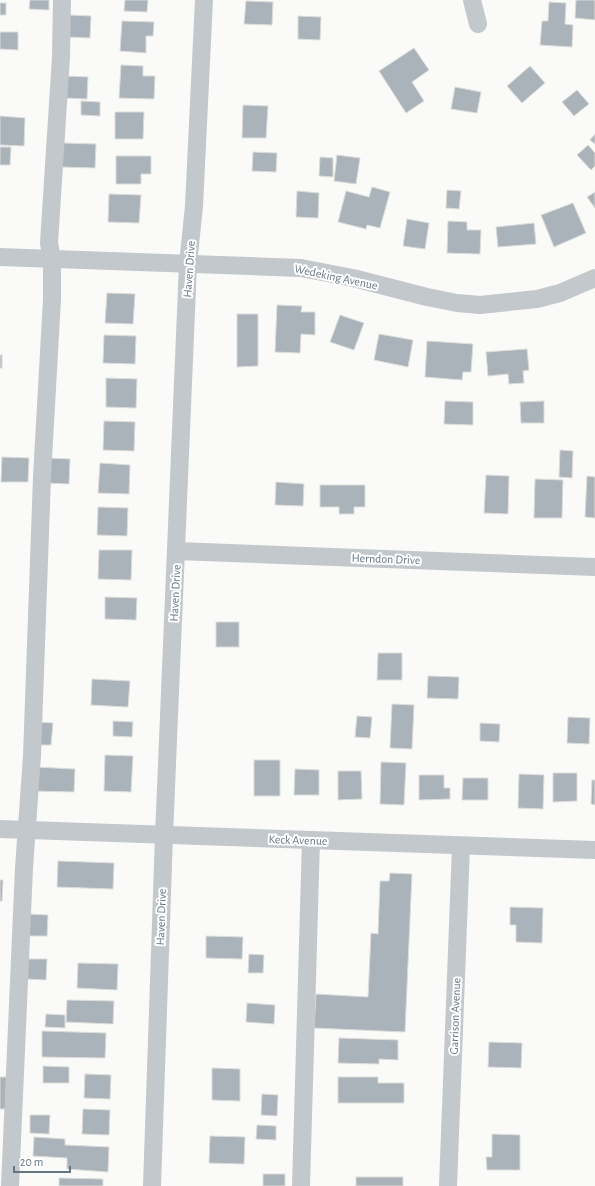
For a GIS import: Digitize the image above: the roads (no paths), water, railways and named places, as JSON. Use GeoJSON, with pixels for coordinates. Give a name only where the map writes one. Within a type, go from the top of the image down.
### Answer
{"type":"FeatureCollection","features":[{"type":"Feature","properties":{"kind":"street"},"geometry":{"type":"LineString","coordinates":[[10,1186],[27,830],[32,756],[42,477],[52,259],[49,243],[61,57],[62,0]]}},
{"type":"Feature","properties":{"kind":"street","name":"Haven Drive"},"geometry":{"type":"LineString","coordinates":[[152,1186],[164,835],[188,264],[194,206],[204,0]]}},
{"type":"Feature","properties":{"kind":"street"},"geometry":{"type":"LineString","coordinates":[[472,0],[478,24]]}},
{"type":"Feature","properties":{"kind":"street","name":"Wedeking Avenue"},"geometry":{"type":"LineString","coordinates":[[0,257],[301,268],[353,278],[427,298],[480,305],[537,299],[560,293],[595,278]]}},
{"type":"Feature","properties":{"kind":"street","name":"Herndon Drive"},"geometry":{"type":"LineString","coordinates":[[176,551],[595,567]]}},
{"type":"Feature","properties":{"kind":"street","name":"Keck Avenue"},"geometry":{"type":"LineString","coordinates":[[0,829],[595,850]]}},
{"type":"Feature","properties":{"kind":"street"},"geometry":{"type":"LineString","coordinates":[[301,1186],[311,840]]}},
{"type":"Feature","properties":{"kind":"street","name":"Garrison Avenue"},"geometry":{"type":"LineString","coordinates":[[448,1186],[461,846]]}}]}
